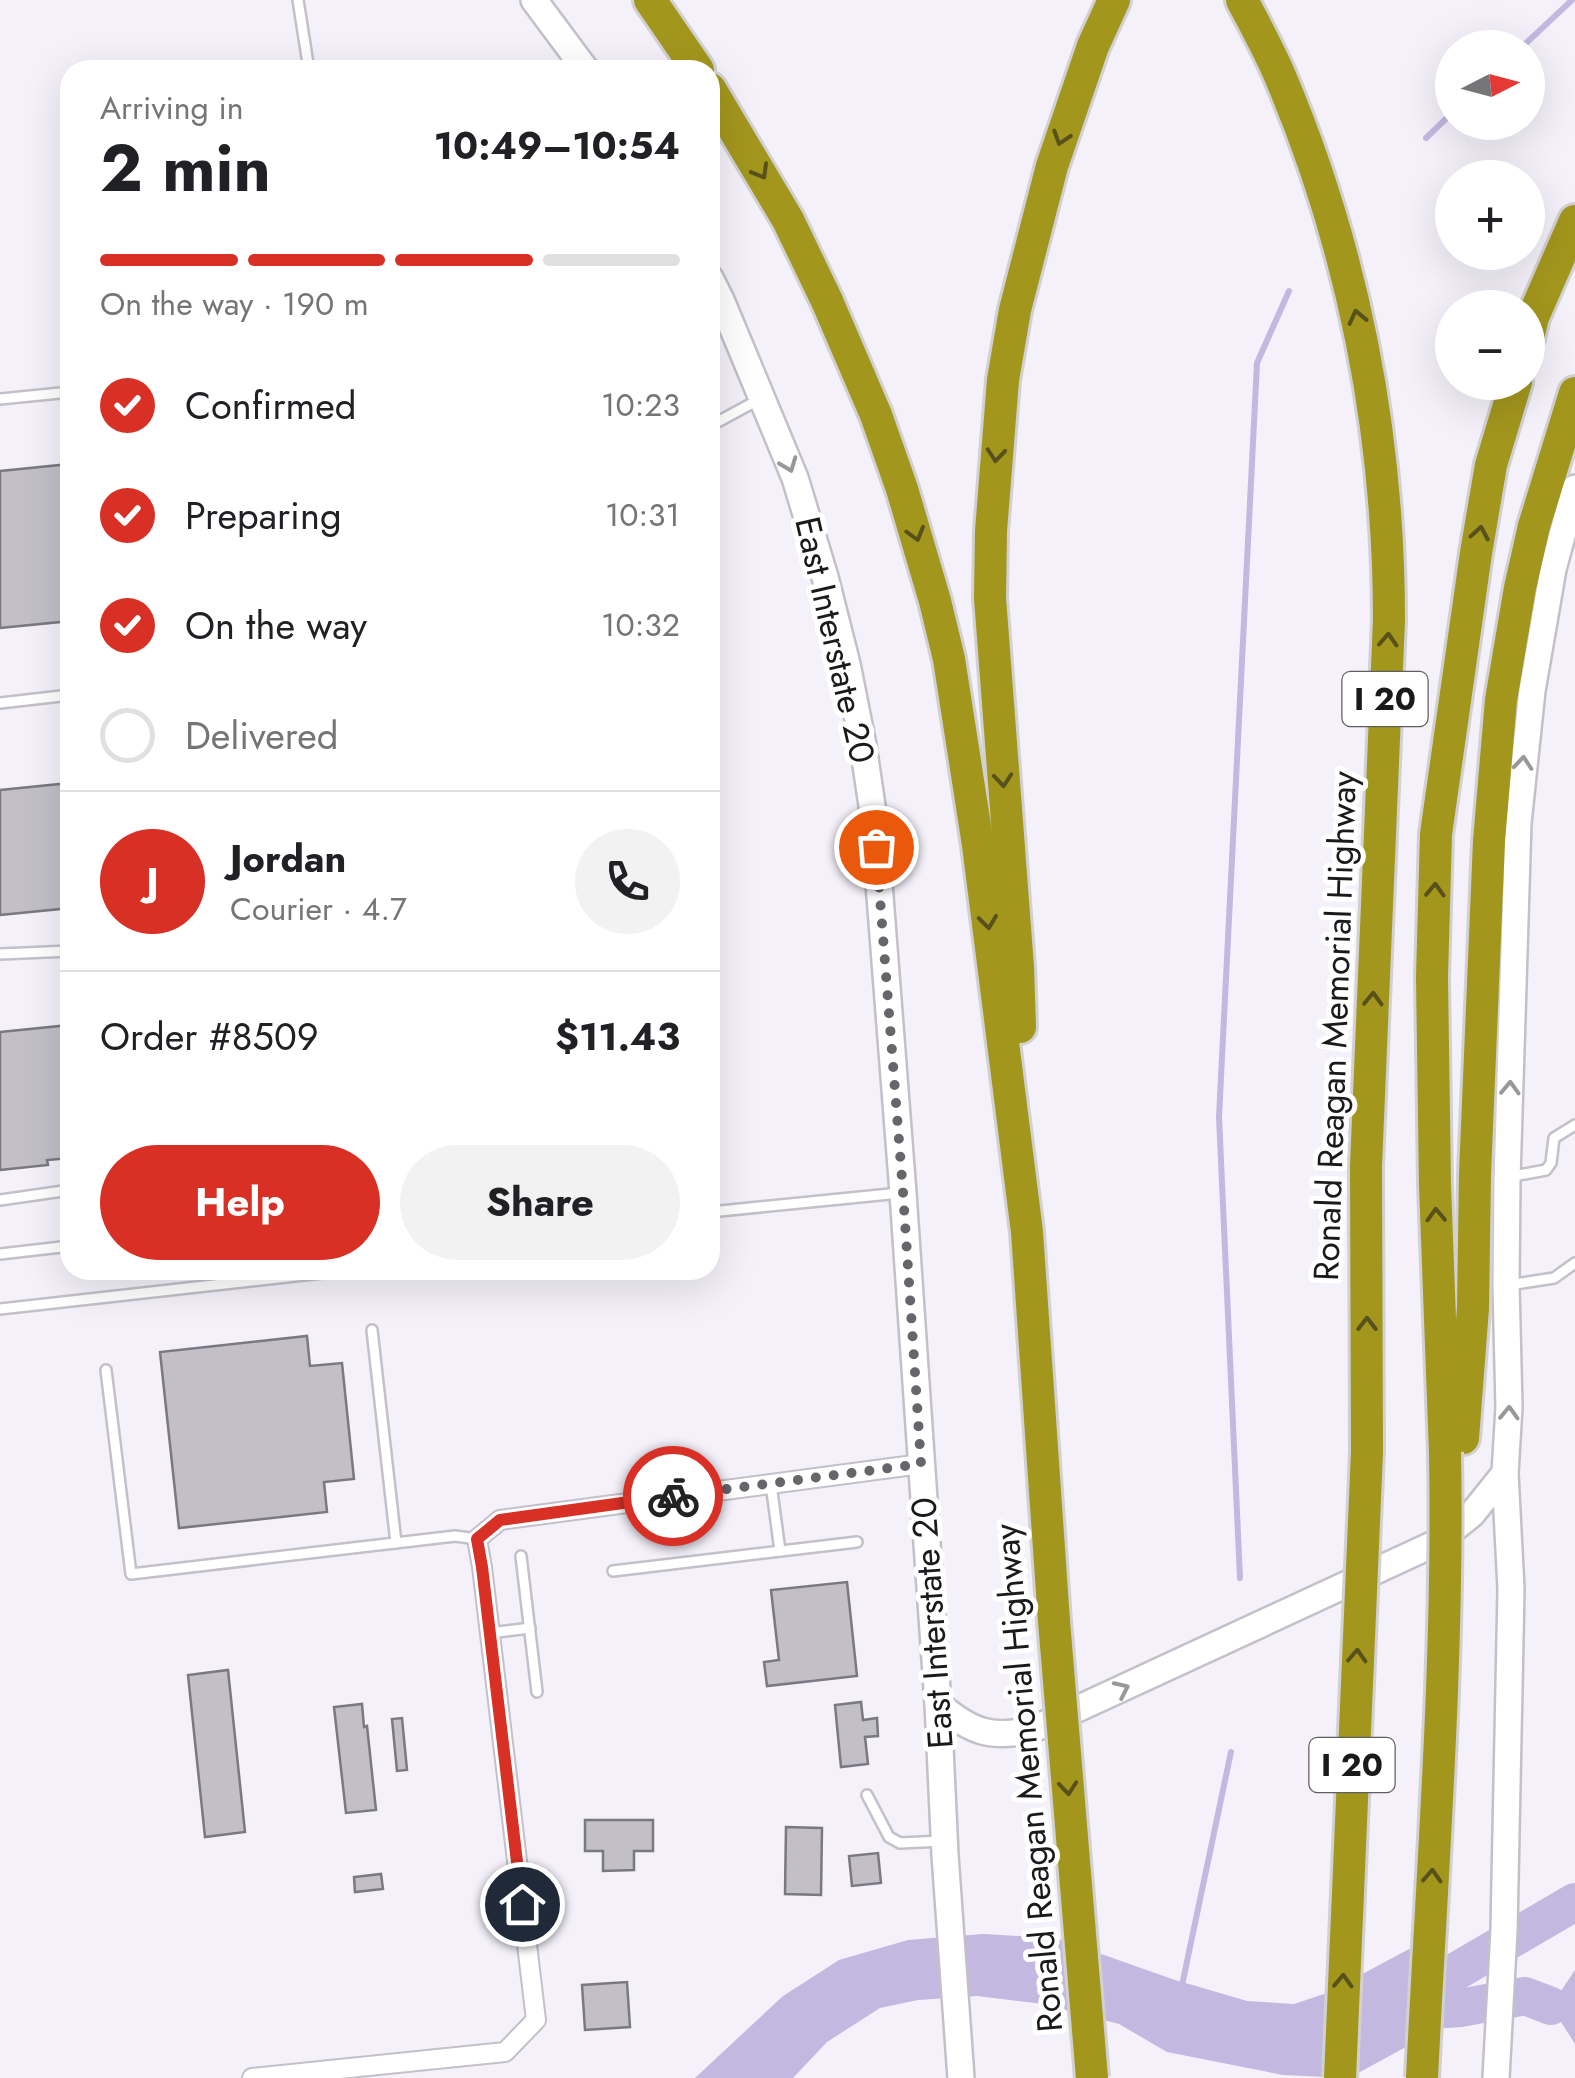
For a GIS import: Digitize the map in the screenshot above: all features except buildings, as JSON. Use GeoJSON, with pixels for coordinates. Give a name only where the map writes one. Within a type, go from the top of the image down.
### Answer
{"type":"FeatureCollection","features":[{"type":"Feature","properties":{"kind":"highway"},"geometry":{"type":"LineString","coordinates":[[650,0],[691,60]]}},
{"type":"Feature","properties":{"kind":"highway"},"geometry":{"type":"LineString","coordinates":[[1027,1232],[1018,968],[990,598],[991,531],[1003,380],[1015,310],[1052,166],[1093,46],[1114,0]]}},
{"type":"Feature","properties":{"kind":"highway","name":"Ronald Reagan Memorial Highway"},"geometry":{"type":"LineString","coordinates":[[1242,0],[1279,74],[1321,186],[1343,260],[1366,359],[1378,436],[1389,557],[1366,1166],[1368,1422],[1340,2078]]}},
{"type":"Feature","properties":{"kind":"highway","name":"Ronald Reagan Memorial Highway"},"geometry":{"type":"LineString","coordinates":[[720,106],[788,220],[876,415],[902,489],[949,659],[978,845],[1027,1232],[1092,2078]]}},
{"type":"Feature","properties":{"kind":"highway"},"geometry":{"type":"LineString","coordinates":[[1545,290],[1575,221]]}},
{"type":"Feature","properties":{"kind":"highway"},"geometry":{"type":"LineString","coordinates":[[1422,2078],[1446,1514],[1473,1308],[1488,841],[1500,700],[1534,526],[1575,393]]}},
{"type":"Feature","properties":{"kind":"highway"},"geometry":{"type":"LineString","coordinates":[[1453,1452],[1435,1185],[1432,977],[1436,834],[1491,465],[1511,400]]}},
{"type":"Feature","properties":{"kind":"main road"},"geometry":{"type":"LineString","coordinates":[[534,0],[579,60]]}},
{"type":"Feature","properties":{"kind":"main road","name":"East Interstate 20"},"geometry":{"type":"LineString","coordinates":[[720,296],[795,478],[825,577],[847,664],[874,819],[903,1192],[961,2078]]}},
{"type":"Feature","properties":{"kind":"main road"},"geometry":{"type":"LineString","coordinates":[[1496,2078],[1504,1930],[1510,1588],[1505,1474],[1510,1407],[1507,1178],[1520,808],[1532,691],[1568,540],[1575,488]]}},
{"type":"Feature","properties":{"kind":"main road"},"geometry":{"type":"LineString","coordinates":[[938,1704],[961,1724],[993,1735],[1034,1730],[1436,1543],[1472,1514],[1505,1474]]}},
{"type":"Feature","properties":{"kind":"street"},"geometry":{"type":"LineString","coordinates":[[252,2078],[505,2052],[536,2020],[477,1539],[500,1520],[921,1464]]}},
{"type":"Feature","properties":{"kind":"lane"},"geometry":{"type":"LineString","coordinates":[[298,0],[307,60]]}},
{"type":"Feature","properties":{"kind":"lane"},"geometry":{"type":"LineString","coordinates":[[0,400],[60,393]]}},
{"type":"Feature","properties":{"kind":"lane"},"geometry":{"type":"LineString","coordinates":[[720,421],[762,398]]}},
{"type":"Feature","properties":{"kind":"lane"},"geometry":{"type":"LineString","coordinates":[[0,703],[60,695]]}},
{"type":"Feature","properties":{"kind":"lane"},"geometry":{"type":"LineString","coordinates":[[0,954],[60,951]]}},
{"type":"Feature","properties":{"kind":"lane"},"geometry":{"type":"LineString","coordinates":[[1507,1178],[1546,1170],[1551,1163],[1554,1138],[1575,1125]]}},
{"type":"Feature","properties":{"kind":"lane"},"geometry":{"type":"LineString","coordinates":[[0,1200],[60,1191]]}},
{"type":"Feature","properties":{"kind":"lane"},"geometry":{"type":"LineString","coordinates":[[720,1211],[903,1192]]}},
{"type":"Feature","properties":{"kind":"lane"},"geometry":{"type":"LineString","coordinates":[[0,1254],[60,1247]]}},
{"type":"Feature","properties":{"kind":"lane"},"geometry":{"type":"LineString","coordinates":[[1506,1285],[1554,1278],[1575,1263]]}},
{"type":"Feature","properties":{"kind":"lane"},"geometry":{"type":"LineString","coordinates":[[0,1309],[260,1280]]}},
{"type":"Feature","properties":{"kind":"lane"},"geometry":{"type":"LineString","coordinates":[[372,1330],[396,1543]]}},
{"type":"Feature","properties":{"kind":"lane"},"geometry":{"type":"LineString","coordinates":[[106,1370],[131,1574],[455,1536],[477,1539]]}},
{"type":"Feature","properties":{"kind":"lane"},"geometry":{"type":"LineString","coordinates":[[771,1483],[780,1551]]}},
{"type":"Feature","properties":{"kind":"lane"},"geometry":{"type":"LineString","coordinates":[[612,1571],[857,1542]]}},
{"type":"Feature","properties":{"kind":"lane"},"geometry":{"type":"LineString","coordinates":[[521,1556],[537,1692]]}},
{"type":"Feature","properties":{"kind":"lane"},"geometry":{"type":"LineString","coordinates":[[490,1633],[530,1628]]}},
{"type":"Feature","properties":{"kind":"lane"},"geometry":{"type":"LineString","coordinates":[[867,1795],[889,1837],[900,1843],[945,1848]]}},
{"type":"Feature","properties":{"kind":"shaded area"},"geometry":{"type":"Polygon","coordinates":[[[983,1934],[1056,1938],[1247,2001],[1294,2004],[1327,1993],[1411,1948],[1426,2036],[1349,2078],[1283,2075],[1167,2052],[1119,2024],[1043,2004],[977,1996],[918,2000],[880,2008],[827,2042],[793,2078],[695,2078],[783,1996],[839,1960],[908,1940],[983,1934]]]}},
{"type":"Feature","properties":{"kind":"shaded area"},"geometry":{"type":"Polygon","coordinates":[[[1575,1970],[1575,2044],[1551,2006],[1575,1970]]]}},
{"type":"Feature","properties":{"kind":"waterway"},"geometry":{"type":"LineString","coordinates":[[1540,30],[1572,0]]}},
{"type":"Feature","properties":{"kind":"waterway"},"geometry":{"type":"LineString","coordinates":[[1426,138],[1435,129]]}},
{"type":"Feature","properties":{"kind":"waterway"},"geometry":{"type":"LineString","coordinates":[[1240,1578],[1219,1117],[1257,363],[1289,291]]}},
{"type":"Feature","properties":{"kind":"waterway"},"geometry":{"type":"LineString","coordinates":[[1181,1990],[1231,1752]]}},
{"type":"Feature","properties":{"kind":"waterway"},"geometry":{"type":"LineString","coordinates":[[1402,2003],[1575,1902]]}},
{"type":"Feature","properties":{"kind":"waterway"},"geometry":{"type":"LineString","coordinates":[[1389,2013],[1460,2008],[1525,1996],[1551,2006]]}},
{"type":"Feature","properties":{"kind":"way so far"},"geometry":{"type":"LineString","coordinates":[[673,1496],[921,1464],[876,847]]}},
{"type":"Feature","properties":{"kind":"route"},"geometry":{"type":"LineString","coordinates":[[522,1904],[477,1539],[500,1520],[673,1496]]}}]}
